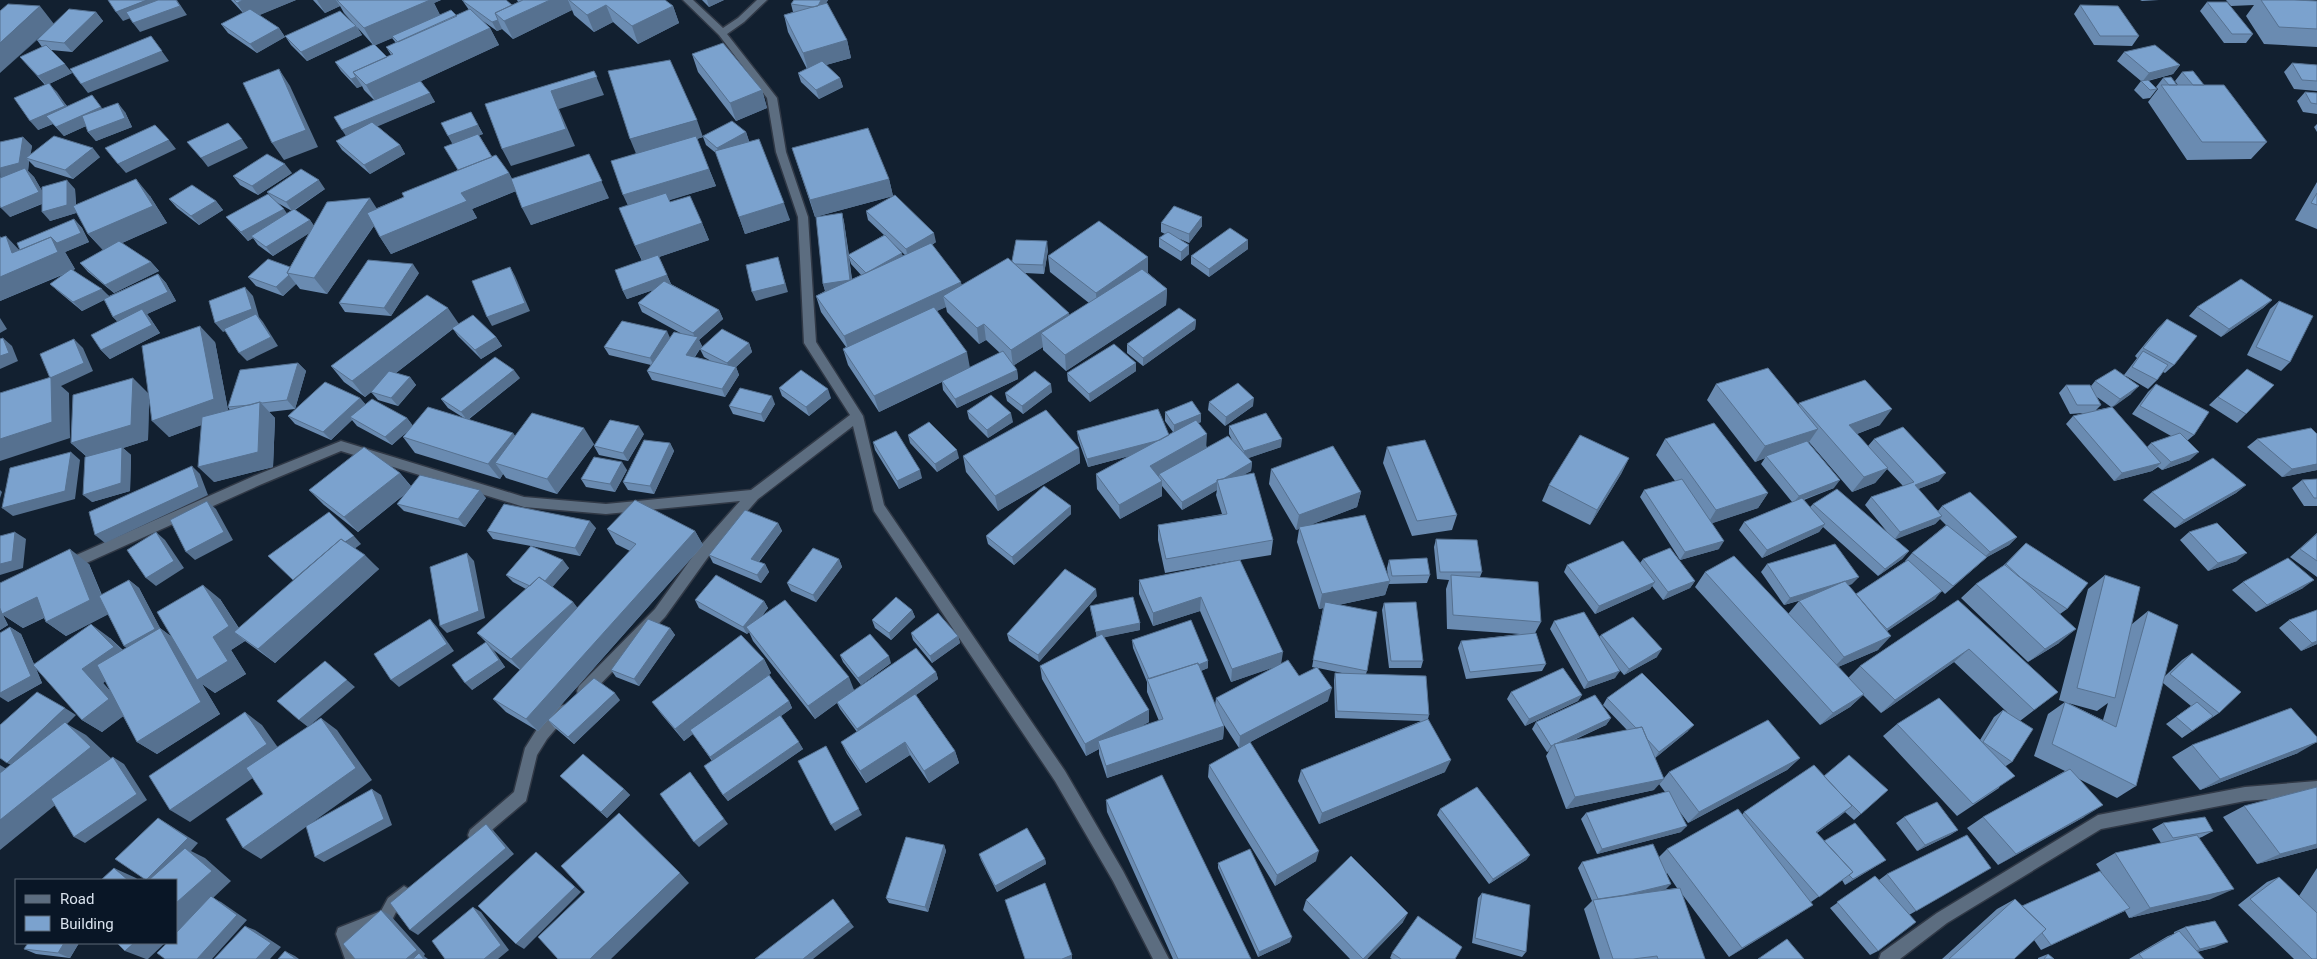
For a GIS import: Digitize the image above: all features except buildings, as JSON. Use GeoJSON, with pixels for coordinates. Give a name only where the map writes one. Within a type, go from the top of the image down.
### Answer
{"type":"FeatureCollection","features":[{"type":"Feature","properties":{"kind":"street"},"geometry":{"type":"LineString","coordinates":[[688,0],[722,34],[772,98],[781,152],[803,217],[810,343],[857,416],[878,508],[1060,776],[1118,876],[1161,959]]}},
{"type":"Feature","properties":{"kind":"street"},"geometry":{"type":"LineString","coordinates":[[722,34],[741,20],[762,0]]}},
{"type":"Feature","properties":{"kind":"street"},"geometry":{"type":"LineString","coordinates":[[465,843],[522,796],[527,761],[542,734],[660,613],[706,549],[754,494],[857,416]]}},
{"type":"Feature","properties":{"kind":"street"},"geometry":{"type":"LineString","coordinates":[[54,571],[258,480],[341,446],[524,502],[606,509],[754,494]]}},
{"type":"Feature","properties":{"kind":"street"},"geometry":{"type":"LineString","coordinates":[[1888,959],[1942,918],[2098,822],[2246,794],[2317,788]]}},
{"type":"Feature","properties":{"kind":"street"},"geometry":{"type":"LineString","coordinates":[[353,959],[344,934],[386,917],[393,903],[415,885]]}}]}
